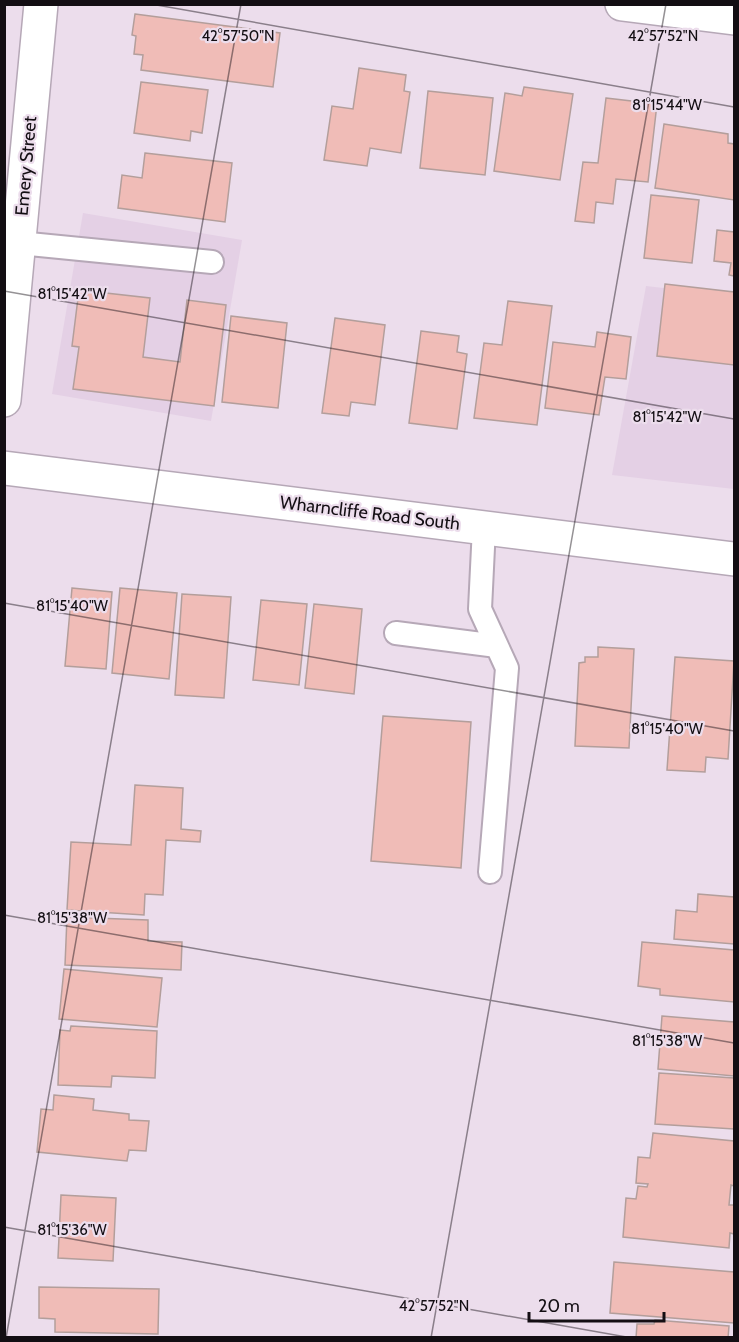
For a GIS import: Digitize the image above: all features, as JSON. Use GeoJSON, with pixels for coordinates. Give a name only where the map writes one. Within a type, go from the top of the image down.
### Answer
{"type":"FeatureCollection","features":[{"type":"Feature","properties":{"kind":"main road","name":"Emery Street"},"geometry":{"type":"LineString","coordinates":[[4,400],[41,4]]}},
{"type":"Feature","properties":{"kind":"main road"},"geometry":{"type":"LineString","coordinates":[[622,4],[735,18]]}},
{"type":"Feature","properties":{"kind":"main road","name":"Wharncliffe Road South"},"geometry":{"type":"LineString","coordinates":[[4,468],[735,559]]}},
{"type":"Feature","properties":{"kind":"lane"},"geometry":{"type":"LineString","coordinates":[[19,243],[212,262]]}},
{"type":"Feature","properties":{"kind":"lane"},"geometry":{"type":"LineString","coordinates":[[484,527],[480,609],[507,668],[490,872]]}},
{"type":"Feature","properties":{"kind":"lane"},"geometry":{"type":"LineString","coordinates":[[396,633],[497,646]]}},
{"type":"Feature","properties":{"kind":"shaded area"},"geometry":{"type":"Polygon","coordinates":[[[83,213],[242,240],[211,421],[52,394],[83,213]]]}},
{"type":"Feature","properties":{"kind":"shaded area"},"geometry":{"type":"Polygon","coordinates":[[[646,286],[734,296],[734,489],[612,475],[646,286]]]}},
{"type":"Feature","properties":{"kind":"building"},"geometry":{"type":"Polygon","coordinates":[[[135,14],[280,33],[273,87],[141,70],[143,55],[134,54],[136,36],[132,35],[135,14]]]}},
{"type":"Feature","properties":{"kind":"building"},"geometry":{"type":"Polygon","coordinates":[[[359,68],[406,75],[404,91],[410,92],[401,153],[370,148],[367,166],[324,160],[332,106],[353,109],[359,68]]]}},
{"type":"Feature","properties":{"kind":"building"},"geometry":{"type":"Polygon","coordinates":[[[141,82],[208,90],[202,133],[191,131],[190,141],[134,133],[141,82]]]}},
{"type":"Feature","properties":{"kind":"building"},"geometry":{"type":"Polygon","coordinates":[[[524,87],[573,94],[560,180],[494,171],[505,93],[522,96],[524,87]]]}},
{"type":"Feature","properties":{"kind":"building"},"geometry":{"type":"Polygon","coordinates":[[[428,91],[493,98],[485,175],[420,168],[428,91]]]}},
{"type":"Feature","properties":{"kind":"building"},"geometry":{"type":"Polygon","coordinates":[[[606,98],[657,104],[648,182],[616,179],[613,204],[596,202],[594,223],[575,221],[583,162],[598,163],[606,98]]]}},
{"type":"Feature","properties":{"kind":"building"},"geometry":{"type":"Polygon","coordinates":[[[664,124],[728,134],[728,143],[734,144],[734,200],[655,188],[664,124]]]}},
{"type":"Feature","properties":{"kind":"building"},"geometry":{"type":"Polygon","coordinates":[[[145,153],[232,163],[225,222],[118,208],[122,175],[142,178],[145,153]]]}},
{"type":"Feature","properties":{"kind":"building"},"geometry":{"type":"Polygon","coordinates":[[[651,195],[699,200],[692,263],[644,258],[651,195]]]}},
{"type":"Feature","properties":{"kind":"building"},"geometry":{"type":"Polygon","coordinates":[[[717,230],[734,232],[734,276],[729,275],[731,263],[714,261],[717,230]]]}},
{"type":"Feature","properties":{"kind":"building"},"geometry":{"type":"Polygon","coordinates":[[[665,284],[734,292],[734,365],[657,356],[665,284]]]}},
{"type":"Feature","properties":{"kind":"building"},"geometry":{"type":"Polygon","coordinates":[[[79,290],[150,298],[143,357],[180,362],[187,300],[226,305],[214,406],[73,389],[79,347],[72,346],[79,290]]]}},
{"type":"Feature","properties":{"kind":"building"},"geometry":{"type":"Polygon","coordinates":[[[508,301],[552,306],[537,425],[474,418],[484,343],[502,345],[508,301]]]}},
{"type":"Feature","properties":{"kind":"building"},"geometry":{"type":"Polygon","coordinates":[[[231,316],[287,323],[278,408],[222,402],[231,316]]]}},
{"type":"Feature","properties":{"kind":"building"},"geometry":{"type":"Polygon","coordinates":[[[335,318],[385,325],[375,405],[351,402],[349,416],[322,413],[335,318]]]}},
{"type":"Feature","properties":{"kind":"building"},"geometry":{"type":"Polygon","coordinates":[[[421,331],[459,336],[457,352],[467,354],[457,429],[409,423],[421,331]]]}},
{"type":"Feature","properties":{"kind":"building"},"geometry":{"type":"Polygon","coordinates":[[[597,332],[631,337],[626,379],[605,377],[599,415],[545,408],[553,342],[595,347],[597,332]]]}},
{"type":"Feature","properties":{"kind":"building"},"geometry":{"type":"Polygon","coordinates":[[[72,588],[112,592],[106,669],[65,666],[72,588]]]}},
{"type":"Feature","properties":{"kind":"building"},"geometry":{"type":"Polygon","coordinates":[[[120,588],[177,593],[169,679],[112,673],[120,588]]]}},
{"type":"Feature","properties":{"kind":"building"},"geometry":{"type":"Polygon","coordinates":[[[182,594],[231,597],[224,698],[175,695],[182,594]]]}},
{"type":"Feature","properties":{"kind":"building"},"geometry":{"type":"Polygon","coordinates":[[[261,600],[307,604],[299,685],[253,680],[261,600]]]}},
{"type":"Feature","properties":{"kind":"building"},"geometry":{"type":"Polygon","coordinates":[[[314,604],[362,609],[354,694],[305,688],[314,604]]]}},
{"type":"Feature","properties":{"kind":"building"},"geometry":{"type":"Polygon","coordinates":[[[598,647],[634,649],[629,748],[575,746],[579,663],[585,662],[585,657],[598,657],[598,647]]]}},
{"type":"Feature","properties":{"kind":"building"},"geometry":{"type":"Polygon","coordinates":[[[675,657],[734,661],[728,759],[706,757],[705,772],[667,770],[675,657]]]}},
{"type":"Feature","properties":{"kind":"building"},"geometry":{"type":"Polygon","coordinates":[[[383,716],[471,722],[461,868],[371,861],[383,716]]]}},
{"type":"Feature","properties":{"kind":"building"},"geometry":{"type":"Polygon","coordinates":[[[135,785],[183,788],[181,829],[201,831],[200,842],[166,840],[163,895],[145,894],[144,915],[67,910],[71,842],[131,845],[135,785]]]}},
{"type":"Feature","properties":{"kind":"building"},"geometry":{"type":"Polygon","coordinates":[[[698,894],[734,897],[734,944],[674,939],[676,910],[697,912],[698,894]]]}},
{"type":"Feature","properties":{"kind":"building"},"geometry":{"type":"Polygon","coordinates":[[[67,917],[148,920],[148,941],[182,942],[181,970],[65,965],[67,917]]]}},
{"type":"Feature","properties":{"kind":"building"},"geometry":{"type":"Polygon","coordinates":[[[642,942],[734,950],[734,1002],[660,995],[660,989],[638,986],[642,942]]]}},
{"type":"Feature","properties":{"kind":"building"},"geometry":{"type":"Polygon","coordinates":[[[64,969],[162,978],[157,1027],[59,1019],[64,969]]]}},
{"type":"Feature","properties":{"kind":"building"},"geometry":{"type":"Polygon","coordinates":[[[662,1016],[734,1022],[734,1076],[658,1069],[662,1016]]]}},
{"type":"Feature","properties":{"kind":"building"},"geometry":{"type":"Polygon","coordinates":[[[71,1026],[157,1031],[155,1078],[112,1076],[111,1087],[58,1085],[60,1030],[70,1031],[71,1026]]]}},
{"type":"Feature","properties":{"kind":"building"},"geometry":{"type":"Polygon","coordinates":[[[659,1073],[734,1078],[734,1129],[655,1124],[659,1073]]]}},
{"type":"Feature","properties":{"kind":"building"},"geometry":{"type":"Polygon","coordinates":[[[54,1095],[94,1099],[93,1110],[129,1114],[129,1120],[149,1121],[146,1151],[129,1150],[127,1161],[37,1152],[41,1109],[53,1110],[54,1095]]]}},
{"type":"Feature","properties":{"kind":"building"},"geometry":{"type":"Polygon","coordinates":[[[653,1133],[734,1141],[734,1186],[731,1185],[729,1205],[734,1205],[734,1234],[730,1233],[729,1248],[623,1237],[626,1198],[636,1199],[638,1186],[647,1187],[648,1184],[636,1183],[638,1157],[650,1158],[653,1133]]]}},
{"type":"Feature","properties":{"kind":"building"},"geometry":{"type":"Polygon","coordinates":[[[61,1195],[116,1198],[113,1261],[58,1258],[61,1195]]]}},
{"type":"Feature","properties":{"kind":"building"},"geometry":{"type":"Polygon","coordinates":[[[614,1262],[734,1272],[734,1323],[610,1313],[614,1262]]]}},
{"type":"Feature","properties":{"kind":"building"},"geometry":{"type":"Polygon","coordinates":[[[39,1287],[159,1289],[158,1334],[55,1332],[55,1319],[39,1318],[39,1287]]]}},
{"type":"Feature","properties":{"kind":"building"},"geometry":{"type":"Polygon","coordinates":[[[655,1320],[729,1326],[728,1338],[636,1338],[637,1324],[654,1324],[655,1320]]]}}]}
